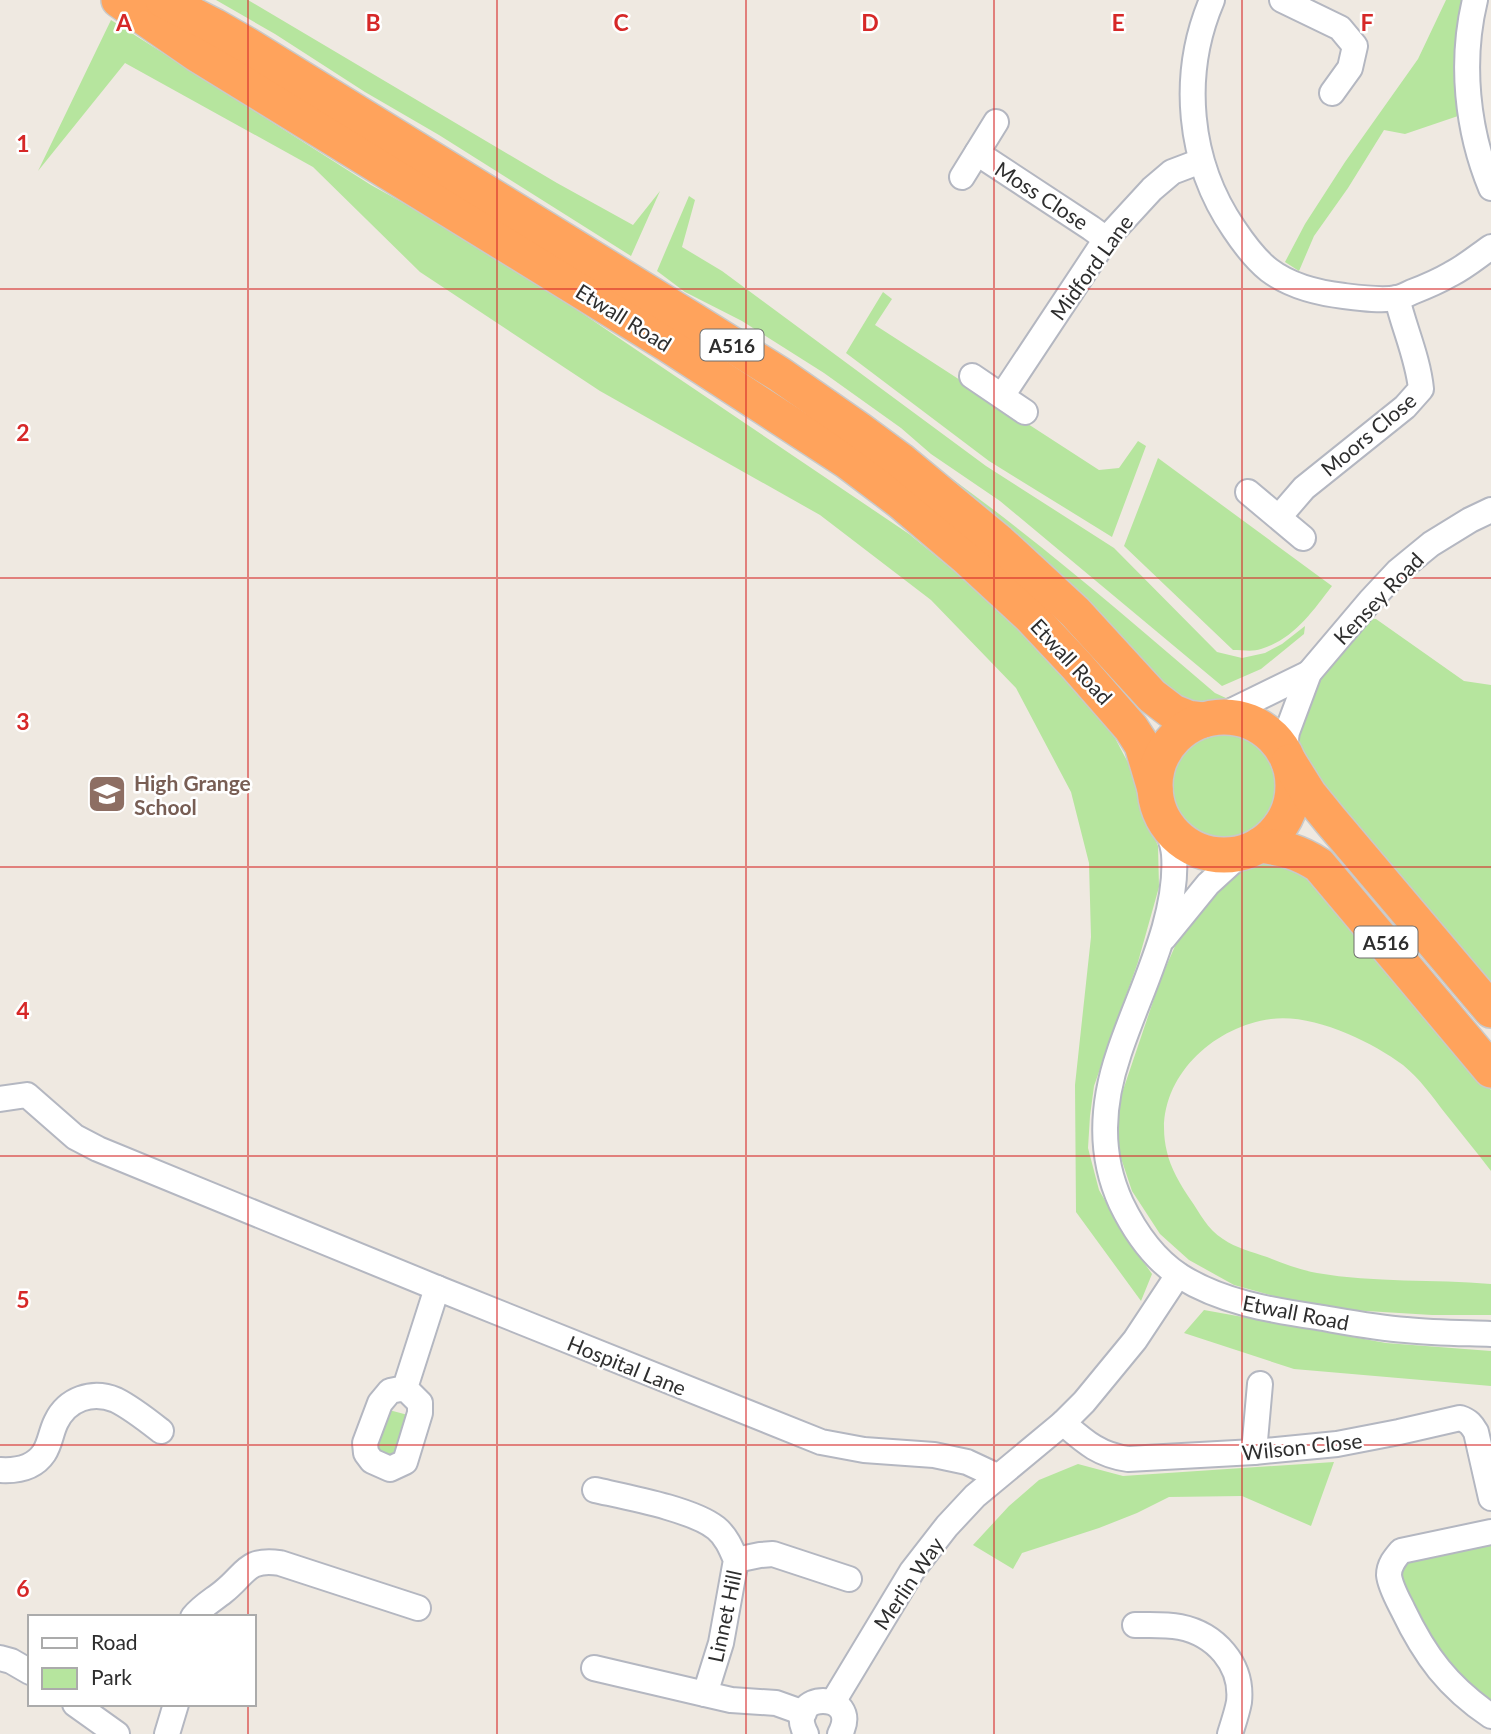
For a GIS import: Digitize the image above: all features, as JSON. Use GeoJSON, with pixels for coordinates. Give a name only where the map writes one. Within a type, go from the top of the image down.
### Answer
{"type":"FeatureCollection","features":[{"type":"Feature","properties":{"kind":"highway","name":"Etwall Road"},"geometry":{"type":"LineString","coordinates":[[119,0],[197,54],[680,352],[847,461],[900,501],[967,557],[1031,617],[1107,699],[1142,745],[1155,789]]}},
{"type":"Feature","properties":{"kind":"highway","name":"Etwall Road"},"geometry":{"type":"LineString","coordinates":[[163,0],[247,45],[779,374],[901,460],[999,542],[1075,612],[1152,696],[1173,712],[1188,718],[1211,719]]}},
{"type":"Feature","properties":{"kind":"highway"},"geometry":{"type":"LineString","coordinates":[[1235,718],[1263,729],[1287,757],[1293,778],[1289,809],[1278,829],[1251,849],[1225,855],[1208,853],[1177,837],[1166,824],[1158,807],[1155,789],[1156,776],[1164,752],[1181,732],[1211,719],[1235,718]]}},
{"type":"Feature","properties":{"kind":"highway","name":"A516"},"geometry":{"type":"LineString","coordinates":[[1287,757],[1309,794],[1491,1010]]}},
{"type":"Feature","properties":{"kind":"highway","name":"A516"},"geometry":{"type":"LineString","coordinates":[[1251,849],[1285,848],[1303,854],[1319,865],[1491,1070]]}},
{"type":"Feature","properties":{"kind":"street"},"geometry":{"type":"LineString","coordinates":[[1212,0],[1201,30],[1192,104],[1200,161],[1228,220],[1258,260],[1269,270],[1308,290],[1363,298],[1397,298],[1452,274],[1491,247]]}},
{"type":"Feature","properties":{"kind":"street"},"geometry":{"type":"LineString","coordinates":[[1282,0],[1339,28],[1355,47],[1350,68],[1332,93]]}},
{"type":"Feature","properties":{"kind":"street"},"geometry":{"type":"LineString","coordinates":[[1475,0],[1469,25],[1467,77],[1471,120],[1481,165],[1491,188]]}},
{"type":"Feature","properties":{"kind":"street","name":"Moss Close"},"geometry":{"type":"LineString","coordinates":[[962,177],[996,122]]}},
{"type":"Feature","properties":{"kind":"street","name":"Moss Close"},"geometry":{"type":"LineString","coordinates":[[977,153],[1106,239]]}},
{"type":"Feature","properties":{"kind":"street","name":"Midford Lane"},"geometry":{"type":"LineString","coordinates":[[1002,396],[1106,239],[1152,189],[1172,172],[1200,161]]}},
{"type":"Feature","properties":{"kind":"street","name":"Moors Close"},"geometry":{"type":"LineString","coordinates":[[1279,517],[1304,488],[1405,407],[1421,389],[1419,372],[1397,298]]}},
{"type":"Feature","properties":{"kind":"street"},"geometry":{"type":"LineString","coordinates":[[972,376],[1025,412]]}},
{"type":"Feature","properties":{"kind":"street"},"geometry":{"type":"LineString","coordinates":[[1248,492],[1303,538]]}},
{"type":"Feature","properties":{"kind":"street","name":"Kensey Road"},"geometry":{"type":"LineString","coordinates":[[1287,757],[1287,732],[1309,673],[1398,571],[1431,544],[1491,510]]}},
{"type":"Feature","properties":{"kind":"street","name":"Kensey Road"},"geometry":{"type":"LineString","coordinates":[[1211,719],[1309,673]]}},
{"type":"Feature","properties":{"kind":"street","name":"Etwall Road"},"geometry":{"type":"LineString","coordinates":[[1166,824],[1174,852],[1174,872],[1161,942],[1111,1076],[1104,1112],[1108,1168],[1124,1209],[1150,1249],[1178,1275],[1238,1302],[1271,1310],[1404,1330],[1491,1334]]}},
{"type":"Feature","properties":{"kind":"street","name":"Etwall Road"},"geometry":{"type":"LineString","coordinates":[[1161,942],[1208,884],[1251,849]]}},
{"type":"Feature","properties":{"kind":"street","name":"Hospital Lane"},"geometry":{"type":"LineString","coordinates":[[0,1099],[27,1095],[66,1130],[98,1149],[821,1443],[864,1450],[934,1455],[967,1462],[997,1476]]}},
{"type":"Feature","properties":{"kind":"street"},"geometry":{"type":"LineString","coordinates":[[997,1476],[1063,1423],[1084,1402],[1135,1340],[1178,1275]]}},
{"type":"Feature","properties":{"kind":"street"},"geometry":{"type":"LineString","coordinates":[[405,1388],[437,1288]]}},
{"type":"Feature","properties":{"kind":"street"},"geometry":{"type":"LineString","coordinates":[[1254,1452],[1260,1384]]}},
{"type":"Feature","properties":{"kind":"street"},"geometry":{"type":"LineString","coordinates":[[0,1471],[23,1469],[33,1464],[43,1455],[62,1412],[75,1401],[91,1395],[116,1400],[161,1431]]}},
{"type":"Feature","properties":{"kind":"street","name":"Wilson Close"},"geometry":{"type":"LineString","coordinates":[[1063,1423],[1101,1453],[1136,1459],[1337,1444],[1460,1418],[1472,1425],[1476,1432],[1491,1497]]}},
{"type":"Feature","properties":{"kind":"street","name":"Merlin Way"},"geometry":{"type":"LineString","coordinates":[[833,1702],[912,1570],[947,1526],[997,1476]]}},
{"type":"Feature","properties":{"kind":"street","name":"Linnet Hill"},"geometry":{"type":"LineString","coordinates":[[595,1490],[698,1517],[721,1532],[732,1549],[736,1560],[721,1643],[705,1694]]}},
{"type":"Feature","properties":{"kind":"street"},"geometry":{"type":"LineString","coordinates":[[1491,1532],[1401,1551],[1391,1565],[1389,1575],[1423,1649],[1458,1690],[1491,1716]]}},
{"type":"Feature","properties":{"kind":"street"},"geometry":{"type":"LineString","coordinates":[[736,1560],[773,1554],[849,1579]]}},
{"type":"Feature","properties":{"kind":"street"},"geometry":{"type":"LineString","coordinates":[[195,1615],[248,1568],[258,1562],[268,1561],[418,1608]]}},
{"type":"Feature","properties":{"kind":"street"},"geometry":{"type":"LineString","coordinates":[[1135,1625],[1180,1617],[1199,1633],[1216,1642],[1228,1656],[1238,1682],[1239,1700],[1230,1734]]}},
{"type":"Feature","properties":{"kind":"street"},"geometry":{"type":"LineString","coordinates":[[0,1658],[28,1671]]}},
{"type":"Feature","properties":{"kind":"street"},"geometry":{"type":"LineString","coordinates":[[594,1668],[731,1700],[776,1703],[805,1723],[813,1702],[833,1702],[843,1713],[845,1720],[841,1734]]}},
{"type":"Feature","properties":{"kind":"street"},"geometry":{"type":"LineString","coordinates":[[78,1706],[117,1734]]}},
{"type":"Feature","properties":{"kind":"street"},"geometry":{"type":"LineString","coordinates":[[167,1734],[175,1706]]}},
{"type":"Feature","properties":{"kind":"green space"},"geometry":{"type":"Polygon","coordinates":[[[216,0],[248,0],[633,225],[660,191],[631,256],[439,135],[216,0]]]}},
{"type":"Feature","properties":{"kind":"green space"},"geometry":{"type":"Polygon","coordinates":[[[1446,0],[1464,0],[1456,37],[1458,116],[1405,134],[1384,130],[1314,236],[1299,271],[1285,262],[1305,224],[1418,59],[1446,0]]]}},
{"type":"Feature","properties":{"kind":"green space"},"geometry":{"type":"Polygon","coordinates":[[[111,20],[371,185],[493,253],[909,534],[998,607],[1067,678],[1115,738],[1134,774],[1142,808],[1158,846],[1159,887],[1138,962],[1094,1086],[1088,1148],[1099,1190],[1126,1237],[1152,1274],[1141,1301],[1076,1212],[1075,1085],[1091,937],[1089,863],[1071,792],[1016,688],[931,600],[820,515],[600,391],[420,272],[313,167],[125,63],[38,171],[111,20]]]}},
{"type":"Feature","properties":{"kind":"green space"},"geometry":{"type":"Polygon","coordinates":[[[689,196],[695,200],[682,247],[722,271],[986,466],[1114,548],[1217,652],[1242,658],[1265,653],[1305,626],[1304,634],[1261,669],[1222,686],[1000,501],[931,454],[901,428],[824,373],[742,321],[685,292],[657,271],[689,196]]]}},
{"type":"Feature","properties":{"kind":"green space"},"geometry":{"type":"Polygon","coordinates":[[[883,292],[892,299],[875,325],[1099,470],[1119,468],[1138,441],[1146,446],[1112,537],[989,461],[846,353],[883,292]]]}},
{"type":"Feature","properties":{"kind":"green space"},"geometry":{"type":"Polygon","coordinates":[[[1158,458],[1332,586],[1293,632],[1258,650],[1233,650],[1124,546],[1158,458]]]}},
{"type":"Feature","properties":{"kind":"green space"},"geometry":{"type":"Polygon","coordinates":[[[951,478],[1052,556],[1215,693],[1226,698],[1255,688],[1227,704],[1202,709],[1185,704],[951,478]]]}},
{"type":"Feature","properties":{"kind":"green space"},"geometry":{"type":"Polygon","coordinates":[[[1365,618],[1376,619],[1464,681],[1491,685],[1491,984],[1305,773],[1297,724],[1317,675],[1365,618]]]}},
{"type":"Feature","properties":{"kind":"green space"},"geometry":{"type":"Polygon","coordinates":[[[1225,732],[1246,736],[1264,748],[1276,766],[1280,787],[1276,808],[1264,826],[1246,838],[1225,842],[1204,838],[1186,826],[1174,808],[1170,787],[1174,766],[1186,748],[1204,736],[1225,732]]]}},
{"type":"Feature","properties":{"kind":"green space"},"geometry":{"type":"Polygon","coordinates":[[[1271,861],[1298,866],[1436,1018],[1491,1090],[1491,1171],[1426,1088],[1403,1065],[1358,1038],[1322,1025],[1287,1018],[1248,1024],[1226,1034],[1206,1047],[1189,1063],[1167,1104],[1164,1127],[1167,1152],[1173,1170],[1208,1226],[1233,1245],[1317,1273],[1361,1278],[1491,1284],[1491,1315],[1350,1310],[1288,1300],[1234,1285],[1189,1260],[1160,1234],[1132,1191],[1120,1155],[1118,1105],[1161,978],[1183,928],[1199,907],[1242,871],[1271,861]]]}},
{"type":"Feature","properties":{"kind":"green space"},"geometry":{"type":"Polygon","coordinates":[[[1204,1310],[1386,1343],[1491,1351],[1491,1386],[1294,1369],[1184,1333],[1204,1310]]]}},
{"type":"Feature","properties":{"kind":"green space"},"geometry":{"type":"Polygon","coordinates":[[[389,1410],[408,1415],[396,1457],[378,1452],[372,1440],[389,1410]]]}},
{"type":"Feature","properties":{"kind":"green space"},"geometry":{"type":"Polygon","coordinates":[[[1334,1462],[1311,1526],[1242,1496],[1169,1497],[1099,1528],[1022,1553],[1013,1569],[973,1545],[1009,1506],[1039,1480],[1078,1464],[1123,1476],[1334,1462]]]}},
{"type":"Feature","properties":{"kind":"green space"},"geometry":{"type":"Polygon","coordinates":[[[1491,1541],[1491,1704],[1481,1698],[1438,1653],[1402,1582],[1401,1572],[1408,1561],[1491,1541]]]}},
{"type":"Feature","properties":{"kind":"place","name":"High Grange School"},"geometry":{"type":"Point","coordinates":[107,794]}}]}
